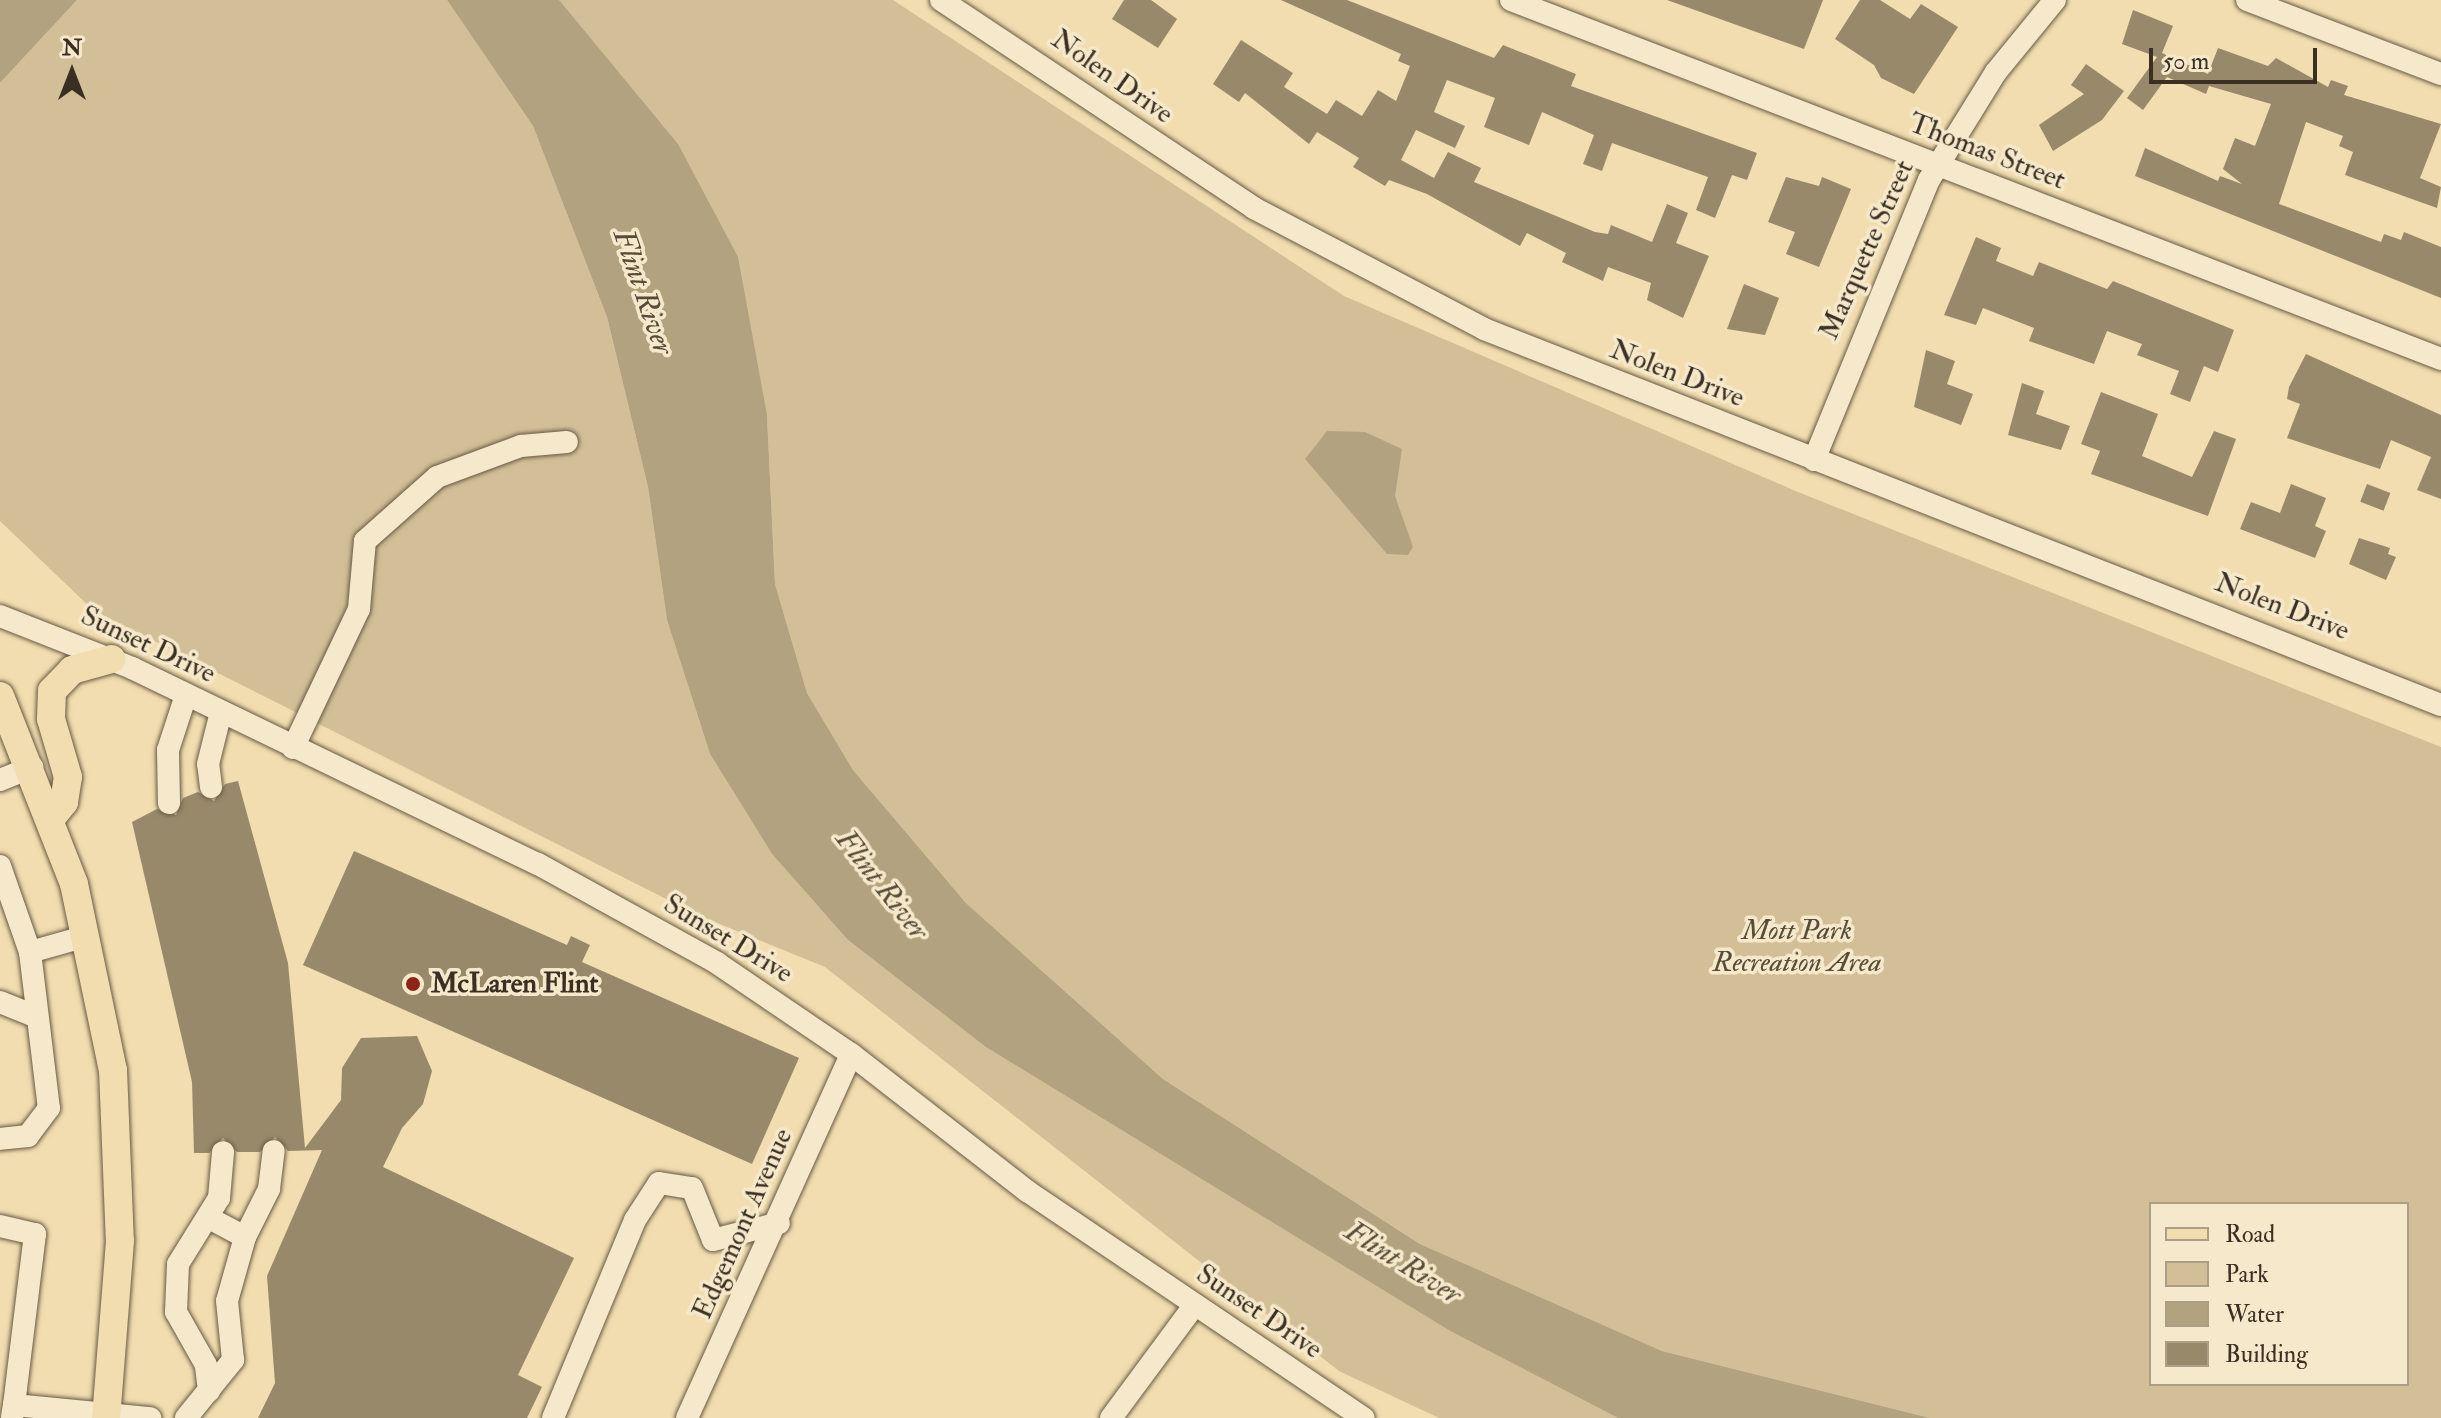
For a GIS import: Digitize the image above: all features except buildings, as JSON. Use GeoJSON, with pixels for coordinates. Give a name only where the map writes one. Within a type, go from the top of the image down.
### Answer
{"type":"FeatureCollection","features":[{"type":"Feature","properties":{"kind":"main road"},"geometry":{"type":"LineString","coordinates":[[52,817],[64,802],[68,777],[51,719],[52,691],[72,670],[112,659]]}},
{"type":"Feature","properties":{"kind":"main road"},"geometry":{"type":"LineString","coordinates":[[0,696],[52,817],[87,936],[113,1070],[120,1184],[106,1416]]}},
{"type":"Feature","properties":{"kind":"street","name":"Nolen Drive"},"geometry":{"type":"LineString","coordinates":[[941,0],[1194,170],[1400,289],[1545,355],[2441,705]]}},
{"type":"Feature","properties":{"kind":"street","name":"Thomas Street"},"geometry":{"type":"LineString","coordinates":[[1511,0],[2441,359]]}},
{"type":"Feature","properties":{"kind":"street","name":"Marquette Street"},"geometry":{"type":"LineString","coordinates":[[1814,460],[1883,280],[1937,165],[1996,72],[2055,0]]}},
{"type":"Feature","properties":{"kind":"street"},"geometry":{"type":"LineString","coordinates":[[2247,0],[2441,74]]}},
{"type":"Feature","properties":{"kind":"street"},"geometry":{"type":"LineString","coordinates":[[293,748],[359,609],[365,541],[437,477],[521,446],[567,442]]}},
{"type":"Feature","properties":{"kind":"street","name":"Sunset Drive"},"geometry":{"type":"LineString","coordinates":[[0,616],[112,659],[550,871],[717,963],[851,1054],[1027,1191],[1364,1418]]}},
{"type":"Feature","properties":{"kind":"street"},"geometry":{"type":"LineString","coordinates":[[169,803],[168,750],[186,695]]}},
{"type":"Feature","properties":{"kind":"street"},"geometry":{"type":"LineString","coordinates":[[211,787],[208,764],[221,712]]}},
{"type":"Feature","properties":{"kind":"street"},"geometry":{"type":"LineString","coordinates":[[0,780],[32,767]]}},
{"type":"Feature","properties":{"kind":"street"},"geometry":{"type":"LineString","coordinates":[[0,866],[30,952],[49,1108],[28,1136],[0,1139]]}},
{"type":"Feature","properties":{"kind":"street"},"geometry":{"type":"LineString","coordinates":[[30,952],[87,936]]}},
{"type":"Feature","properties":{"kind":"street"},"geometry":{"type":"LineString","coordinates":[[0,1002],[37,1017]]}},
{"type":"Feature","properties":{"kind":"street","name":"Edgemont Avenue"},"geometry":{"type":"LineString","coordinates":[[687,1418],[779,1223],[851,1054]]}},
{"type":"Feature","properties":{"kind":"street"},"geometry":{"type":"LineString","coordinates":[[186,1418],[233,1360],[227,1301],[245,1237],[269,1189],[274,1151]]}},
{"type":"Feature","properties":{"kind":"street"},"geometry":{"type":"LineString","coordinates":[[209,1391],[206,1365],[176,1312],[178,1264],[219,1198],[223,1152]]}},
{"type":"Feature","properties":{"kind":"street"},"geometry":{"type":"LineString","coordinates":[[553,1418],[635,1220],[659,1183],[692,1188],[713,1240],[779,1223]]}},
{"type":"Feature","properties":{"kind":"street"},"geometry":{"type":"LineString","coordinates":[[209,1218],[245,1237]]}},
{"type":"Feature","properties":{"kind":"street"},"geometry":{"type":"LineString","coordinates":[[0,1226],[35,1234],[13,1411],[150,1418]]}},
{"type":"Feature","properties":{"kind":"street"},"geometry":{"type":"LineString","coordinates":[[1111,1418],[1194,1306]]}},
{"type":"Feature","properties":{"kind":"green space"},"geometry":{"type":"Polygon","coordinates":[[[77,0],[447,0],[533,126],[607,317],[648,487],[667,620],[710,754],[772,854],[847,939],[1452,1332],[1618,1418],[1439,1418],[1339,1371],[825,967],[700,916],[93,610],[0,521],[0,83],[77,0]]]}},
{"type":"Feature","properties":{"kind":"green space","name":"Mott Park Recreation Area"},"geometry":{"type":"Polygon","coordinates":[[[559,0],[893,0],[1344,296],[1798,492],[2441,747],[2441,1418],[1930,1418],[1662,1351],[1420,1244],[1163,1079],[966,903],[853,770],[807,693],[775,584],[767,415],[559,0]]]}},
{"type":"Feature","properties":{"kind":"water"},"geometry":{"type":"Polygon","coordinates":[[[0,0],[77,0],[0,83],[0,0]]]}},
{"type":"Feature","properties":{"kind":"water","name":"Flint River"},"geometry":{"type":"Polygon","coordinates":[[[447,0],[559,0],[678,144],[738,257],[767,415],[775,584],[807,693],[853,770],[966,903],[1163,1079],[1420,1244],[1662,1351],[1930,1418],[1618,1418],[1452,1332],[986,1047],[847,939],[772,854],[710,754],[667,620],[648,487],[607,317],[533,126],[447,0]]]}},
{"type":"Feature","properties":{"kind":"water"},"geometry":{"type":"Polygon","coordinates":[[[1327,431],[1365,432],[1402,449],[1395,496],[1413,547],[1408,555],[1387,554],[1305,459],[1327,431]]]}},
{"type":"Feature","properties":{"kind":"place","name":"McLaren Flint"},"geometry":{"type":"Point","coordinates":[413,984]}}]}
